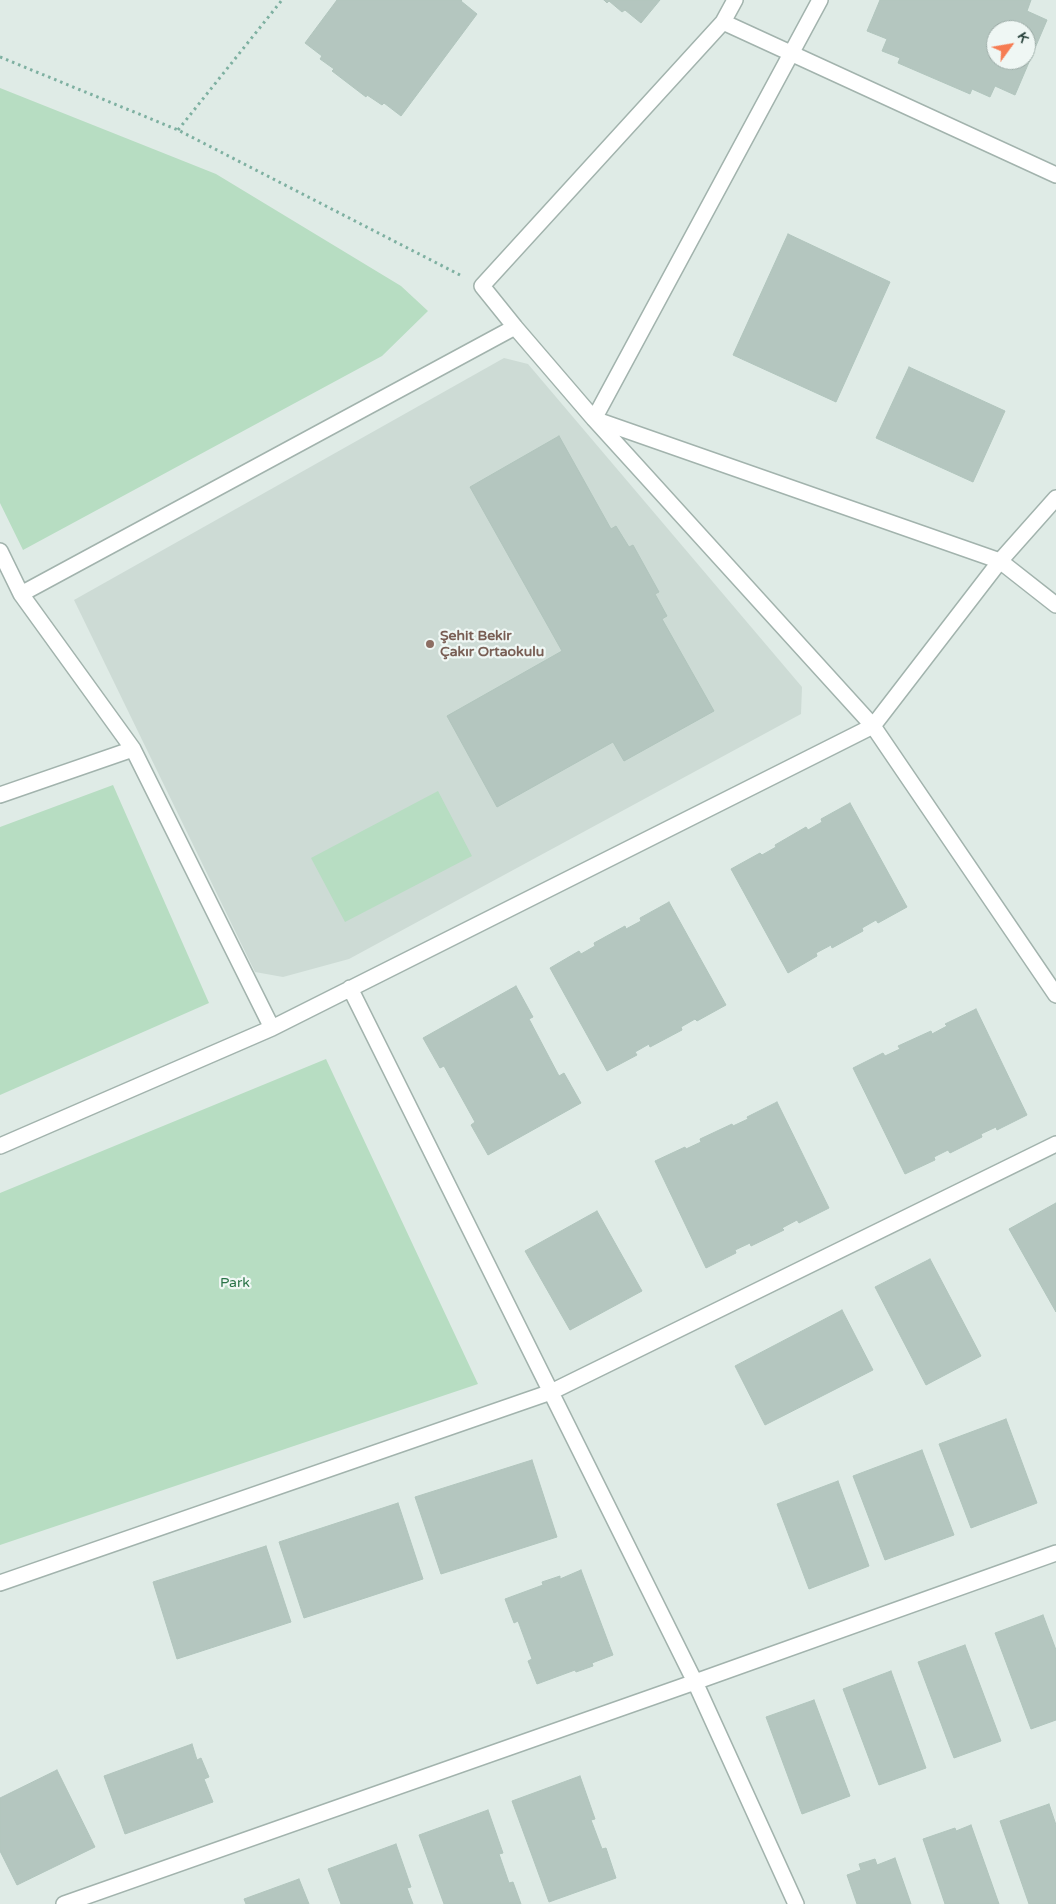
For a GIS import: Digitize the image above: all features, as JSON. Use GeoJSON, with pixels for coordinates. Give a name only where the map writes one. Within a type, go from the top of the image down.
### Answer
{"type":"FeatureCollection","features":[{"type":"Feature","properties":{"kind":"street"},"geometry":{"type":"LineString","coordinates":[[735,0],[724,22],[482,286],[594,419],[873,726],[1056,995]]}},
{"type":"Feature","properties":{"kind":"street"},"geometry":{"type":"LineString","coordinates":[[594,419],[820,0]]}},
{"type":"Feature","properties":{"kind":"street"},"geometry":{"type":"LineString","coordinates":[[724,22],[1056,175]]}},
{"type":"Feature","properties":{"kind":"street"},"geometry":{"type":"LineString","coordinates":[[21,594],[515,327]]}},
{"type":"Feature","properties":{"kind":"street"},"geometry":{"type":"LineString","coordinates":[[594,419],[1000,561],[1056,605]]}},
{"type":"Feature","properties":{"kind":"street"},"geometry":{"type":"LineString","coordinates":[[0,1146],[272,1028],[873,726],[1000,561],[1056,498]]}},
{"type":"Feature","properties":{"kind":"street"},"geometry":{"type":"LineString","coordinates":[[0,552],[21,594],[133,749],[272,1028]]}},
{"type":"Feature","properties":{"kind":"street"},"geometry":{"type":"LineString","coordinates":[[0,794],[133,749]]}},
{"type":"Feature","properties":{"kind":"street"},"geometry":{"type":"LineString","coordinates":[[350,988],[695,1682],[796,1904]]}},
{"type":"Feature","properties":{"kind":"street"},"geometry":{"type":"LineString","coordinates":[[0,1583],[551,1392],[1056,1144]]}},
{"type":"Feature","properties":{"kind":"street"},"geometry":{"type":"LineString","coordinates":[[64,1904],[1056,1553]]}},
{"type":"Feature","properties":{"kind":"path"},"geometry":{"type":"LineString","coordinates":[[178,130],[282,0]]}},
{"type":"Feature","properties":{"kind":"path"},"geometry":{"type":"LineString","coordinates":[[0,57],[178,130],[482,286]]}},
{"type":"Feature","properties":{"kind":"shaded area","name":"Şehit Bekir Çakır Ortaokulu"},"geometry":{"type":"Polygon","coordinates":[[[504,358],[528,364],[802,687],[801,714],[349,959],[283,977],[255,972],[74,600],[504,358]]]}},
{"type":"Feature","properties":{"kind":"green space"},"geometry":{"type":"Polygon","coordinates":[[[0,88],[216,174],[401,286],[428,311],[382,356],[23,550],[0,503],[0,88]]]}},
{"type":"Feature","properties":{"kind":"green space"},"geometry":{"type":"Polygon","coordinates":[[[113,785],[209,1003],[0,1095],[0,827],[113,785]]]}},
{"type":"Feature","properties":{"kind":"green space"},"geometry":{"type":"Polygon","coordinates":[[[438,791],[472,856],[345,922],[311,858],[438,791]]]}},
{"type":"Feature","properties":{"kind":"green space","name":"Park"},"geometry":{"type":"Polygon","coordinates":[[[326,1059],[478,1384],[0,1545],[0,1193],[326,1059]]]}},
{"type":"Feature","properties":{"kind":"building"},"geometry":{"type":"Polygon","coordinates":[[[337,0],[462,0],[477,14],[401,116],[384,103],[382,105],[367,95],[366,97],[332,71],[334,69],[320,59],[322,56],[305,43],[337,0]]]}},
{"type":"Feature","properties":{"kind":"building"},"geometry":{"type":"Polygon","coordinates":[[[604,0],[660,0],[641,23],[625,10],[622,12],[609,1],[607,3],[604,0]]]}},
{"type":"Feature","properties":{"kind":"building"},"geometry":{"type":"Polygon","coordinates":[[[880,0],[1031,0],[1027,11],[1047,20],[1036,46],[1036,20],[986,20],[986,70],[1026,70],[1015,95],[995,86],[990,97],[972,89],[970,94],[898,63],[900,58],[882,51],[887,39],[867,31],[880,0]]]}},
{"type":"Feature","properties":{"kind":"building"},"geometry":{"type":"Polygon","coordinates":[[[788,234],[890,282],[836,402],[733,355],[788,234]]]}},
{"type":"Feature","properties":{"kind":"building"},"geometry":{"type":"Polygon","coordinates":[[[909,367],[1005,411],[973,482],[876,438],[909,367]]]}},
{"type":"Feature","properties":{"kind":"building"},"geometry":{"type":"Polygon","coordinates":[[[559,436],[611,529],[616,526],[629,547],[633,545],[659,592],[655,594],[667,616],[662,619],[714,711],[624,761],[613,742],[497,807],[447,716],[562,651],[470,487],[559,436]]]}},
{"type":"Feature","properties":{"kind":"building"},"geometry":{"type":"Polygon","coordinates":[[[850,803],[907,907],[878,923],[876,920],[862,928],[863,931],[832,948],[831,945],[816,953],[817,956],[788,973],[731,869],[760,853],[762,855],[806,827],[808,830],[822,822],[821,819],[850,803]]]}},
{"type":"Feature","properties":{"kind":"building"},"geometry":{"type":"Polygon","coordinates":[[[669,902],[726,1005],[697,1021],[695,1019],[681,1027],[682,1030],[650,1047],[649,1044],[635,1052],[637,1055],[607,1071],[550,968],[579,951],[581,954],[595,946],[594,943],[625,926],[626,929],[641,921],[640,918],[669,902]]]}},
{"type":"Feature","properties":{"kind":"building"},"geometry":{"type":"Polygon","coordinates":[[[516,986],[533,1017],[529,1019],[559,1076],[564,1073],[581,1103],[488,1155],[471,1125],[475,1122],[444,1066],[440,1068],[423,1038],[516,986]]]}},
{"type":"Feature","properties":{"kind":"building"},"geometry":{"type":"Polygon","coordinates":[[[976,1009],[1027,1115],[997,1130],[996,1127],[981,1134],[982,1137],[950,1153],[948,1150],[934,1157],[935,1160],[905,1174],[853,1068],[883,1053],[885,1056],[900,1049],[898,1046],[931,1031],[932,1034],[947,1026],[945,1024],[976,1009]]]}},
{"type":"Feature","properties":{"kind":"building"},"geometry":{"type":"Polygon","coordinates":[[[777,1102],[829,1208],[799,1223],[797,1220],[782,1228],[784,1230],[751,1246],[750,1243],[735,1250],[736,1253],[706,1268],[655,1161],[701,1142],[700,1139],[732,1124],[733,1126],[748,1119],[747,1117],[777,1102]]]}},
{"type":"Feature","properties":{"kind":"building"},"geometry":{"type":"Polygon","coordinates":[[[1056,1203],[1056,1312],[1009,1229],[1056,1203]]]}},
{"type":"Feature","properties":{"kind":"building"},"geometry":{"type":"Polygon","coordinates":[[[597,1211],[642,1291],[570,1330],[525,1251],[597,1211]]]}},
{"type":"Feature","properties":{"kind":"building"},"geometry":{"type":"Polygon","coordinates":[[[930,1259],[981,1356],[926,1385],[875,1287],[930,1259]]]}},
{"type":"Feature","properties":{"kind":"building"},"geometry":{"type":"Polygon","coordinates":[[[842,1310],[873,1370],[765,1425],[735,1366],[842,1310]]]}},
{"type":"Feature","properties":{"kind":"building"},"geometry":{"type":"Polygon","coordinates":[[[1006,1419],[1037,1503],[971,1528],[939,1444],[1006,1419]]]}},
{"type":"Feature","properties":{"kind":"building"},"geometry":{"type":"Polygon","coordinates":[[[922,1450],[954,1535],[885,1560],[853,1476],[922,1450]]]}},
{"type":"Feature","properties":{"kind":"building"},"geometry":{"type":"Polygon","coordinates":[[[532,1460],[557,1537],[441,1574],[415,1497],[532,1460]]]}},
{"type":"Feature","properties":{"kind":"building"},"geometry":{"type":"Polygon","coordinates":[[[838,1481],[869,1566],[809,1589],[777,1504],[838,1481]]]}},
{"type":"Feature","properties":{"kind":"building"},"geometry":{"type":"Polygon","coordinates":[[[398,1503],[423,1579],[304,1618],[279,1542],[398,1503]]]}},
{"type":"Feature","properties":{"kind":"building"},"geometry":{"type":"Polygon","coordinates":[[[266,1546],[291,1622],[177,1659],[153,1582],[266,1546]]]}},
{"type":"Feature","properties":{"kind":"building"},"geometry":{"type":"Polygon","coordinates":[[[581,1570],[613,1655],[592,1663],[593,1666],[576,1672],[575,1670],[537,1684],[528,1661],[532,1659],[518,1621],[514,1623],[505,1599],[543,1585],[542,1582],[560,1576],[560,1579],[581,1570]]]}},
{"type":"Feature","properties":{"kind":"building"},"geometry":{"type":"Polygon","coordinates":[[[1043,1615],[1056,1650],[1056,1720],[1031,1729],[995,1633],[1043,1615]]]}},
{"type":"Feature","properties":{"kind":"building"},"geometry":{"type":"Polygon","coordinates":[[[965,1645],[1001,1741],[954,1758],[918,1662],[965,1645]]]}},
{"type":"Feature","properties":{"kind":"building"},"geometry":{"type":"Polygon","coordinates":[[[891,1671],[926,1768],[879,1785],[843,1689],[891,1671]]]}},
{"type":"Feature","properties":{"kind":"building"},"geometry":{"type":"Polygon","coordinates":[[[814,1700],[850,1796],[802,1814],[766,1717],[814,1700]]]}},
{"type":"Feature","properties":{"kind":"building"},"geometry":{"type":"Polygon","coordinates":[[[192,1744],[197,1760],[201,1758],[209,1777],[204,1779],[213,1802],[125,1834],[104,1776],[192,1744]]]}},
{"type":"Feature","properties":{"kind":"building"},"geometry":{"type":"Polygon","coordinates":[[[57,1770],[95,1847],[17,1885],[0,1851],[0,1798],[57,1770]]]}},
{"type":"Feature","properties":{"kind":"building"},"geometry":{"type":"Polygon","coordinates":[[[580,1776],[595,1819],[591,1820],[602,1849],[606,1848],[616,1878],[549,1902],[512,1801],[580,1776]]]}},
{"type":"Feature","properties":{"kind":"building"},"geometry":{"type":"Polygon","coordinates":[[[1049,1804],[1056,1825],[1056,1904],[1029,1904],[1000,1821],[1049,1804]]]}},
{"type":"Feature","properties":{"kind":"building"},"geometry":{"type":"Polygon","coordinates":[[[488,1810],[503,1853],[499,1854],[509,1883],[513,1882],[521,1904],[444,1904],[419,1835],[488,1810]]]}},
{"type":"Feature","properties":{"kind":"building"},"geometry":{"type":"Polygon","coordinates":[[[971,1825],[999,1904],[945,1904],[923,1839],[955,1828],[956,1831],[971,1825]]]}},
{"type":"Feature","properties":{"kind":"building"},"geometry":{"type":"Polygon","coordinates":[[[396,1844],[411,1887],[407,1888],[413,1904],[341,1904],[328,1869],[396,1844]]]}},
{"type":"Feature","properties":{"kind":"building"},"geometry":{"type":"Polygon","coordinates":[[[895,1858],[911,1904],[857,1904],[847,1875],[861,1870],[859,1864],[875,1859],[877,1865],[895,1858]]]}},
{"type":"Feature","properties":{"kind":"building"},"geometry":{"type":"Polygon","coordinates":[[[299,1879],[309,1904],[246,1904],[244,1899],[299,1879]]]}},
{"type":"Feature","properties":{"kind":"place","name":"Şehit Bekir Çakır Ortaokulu"},"geometry":{"type":"Point","coordinates":[430,644]}}]}
